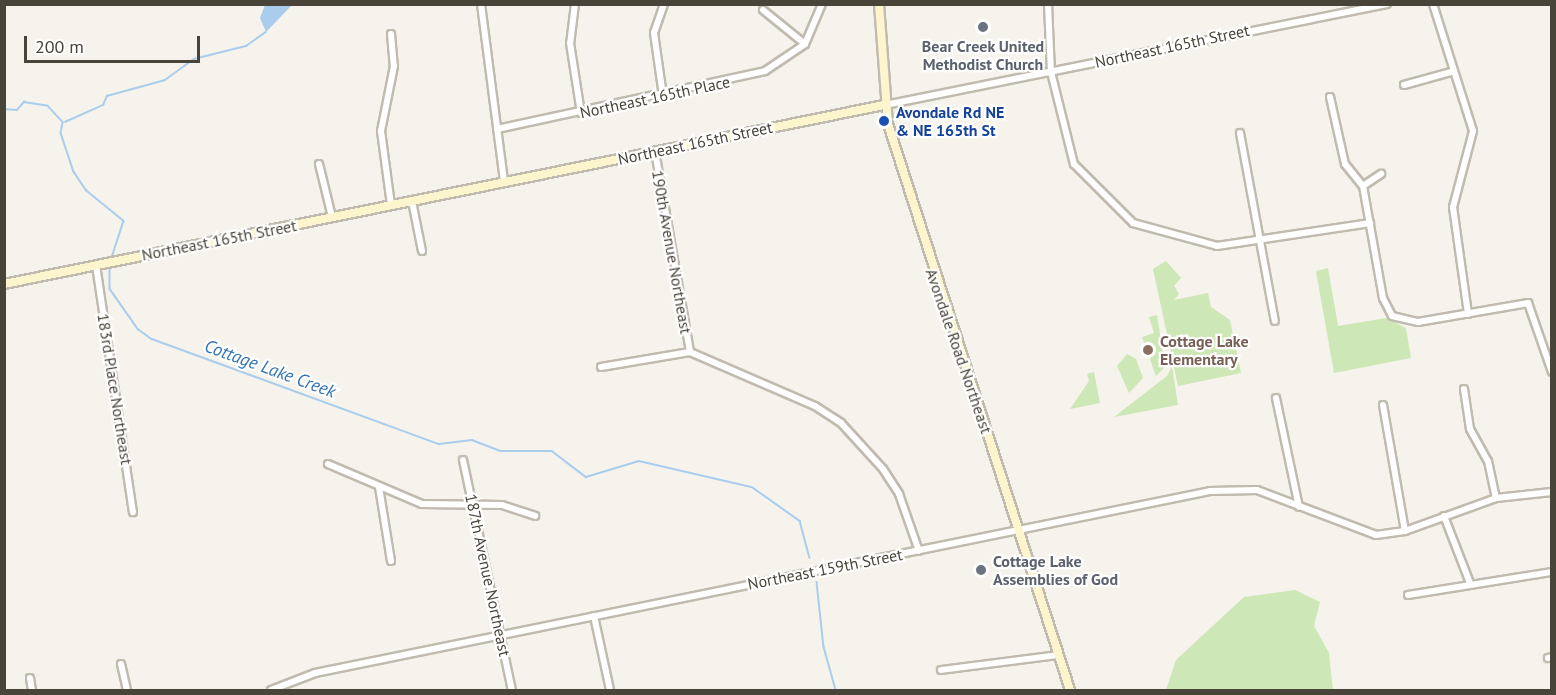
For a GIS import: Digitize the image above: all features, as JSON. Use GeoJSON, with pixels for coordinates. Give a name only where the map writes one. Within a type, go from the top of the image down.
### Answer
{"type":"FeatureCollection","features":[{"type":"Feature","properties":{"kind":"street"},"geometry":{"type":"LineString","coordinates":[[481,4],[504,182]]}},
{"type":"Feature","properties":{"kind":"street"},"geometry":{"type":"LineString","coordinates":[[574,4],[570,43],[581,113]]}},
{"type":"Feature","properties":{"kind":"street"},"geometry":{"type":"LineString","coordinates":[[663,96],[654,33],[664,4]]}},
{"type":"Feature","properties":{"kind":"street"},"geometry":{"type":"LineString","coordinates":[[763,10],[805,44],[822,4]]}},
{"type":"Feature","properties":{"kind":"street","name":"Avondale Road Northeast"},"geometry":{"type":"LineString","coordinates":[[879,4],[884,105],[915,221],[1070,690]]}},
{"type":"Feature","properties":{"kind":"street"},"geometry":{"type":"LineString","coordinates":[[1048,4],[1051,72],[1074,164],[1101,194],[1143,229],[1228,246],[1370,223]]}},
{"type":"Feature","properties":{"kind":"street","name":"Northeast 165th Street"},"geometry":{"type":"LineString","coordinates":[[4,284],[1387,4]]}},
{"type":"Feature","properties":{"kind":"street"},"geometry":{"type":"LineString","coordinates":[[1433,4],[1473,131],[1453,207],[1468,314]]}},
{"type":"Feature","properties":{"kind":"street"},"geometry":{"type":"LineString","coordinates":[[391,34],[394,66],[381,131],[391,205]]}},
{"type":"Feature","properties":{"kind":"street","name":"Northeast 165th Place"},"geometry":{"type":"LineString","coordinates":[[496,129],[663,96],[765,71],[805,44]]}},
{"type":"Feature","properties":{"kind":"street"},"geometry":{"type":"LineString","coordinates":[[1404,85],[1454,71]]}},
{"type":"Feature","properties":{"kind":"street"},"geometry":{"type":"LineString","coordinates":[[1330,97],[1345,164],[1362,186],[1383,298],[1392,316],[1418,322],[1528,303],[1551,372]]}},
{"type":"Feature","properties":{"kind":"street"},"geometry":{"type":"LineString","coordinates":[[1240,133],[1275,321]]}},
{"type":"Feature","properties":{"kind":"street","name":"190th Avenue Northeast"},"geometry":{"type":"LineString","coordinates":[[655,151],[690,352]]}},
{"type":"Feature","properties":{"kind":"street"},"geometry":{"type":"LineString","coordinates":[[319,164],[332,217]]}},
{"type":"Feature","properties":{"kind":"street"},"geometry":{"type":"LineString","coordinates":[[1362,186],[1381,174]]}},
{"type":"Feature","properties":{"kind":"street"},"geometry":{"type":"LineString","coordinates":[[412,201],[422,251]]}},
{"type":"Feature","properties":{"kind":"street","name":"183rd Place Northeast"},"geometry":{"type":"LineString","coordinates":[[99,264],[134,512]]}},
{"type":"Feature","properties":{"kind":"street"},"geometry":{"type":"LineString","coordinates":[[601,367],[690,352],[785,392],[841,423],[900,494],[919,551]]}},
{"type":"Feature","properties":{"kind":"street"},"geometry":{"type":"LineString","coordinates":[[1464,389],[1470,429],[1488,461],[1496,498]]}},
{"type":"Feature","properties":{"kind":"street"},"geometry":{"type":"LineString","coordinates":[[1276,398],[1299,507]]}},
{"type":"Feature","properties":{"kind":"street"},"geometry":{"type":"LineString","coordinates":[[1383,405],[1405,531],[1496,498],[1551,492]]}},
{"type":"Feature","properties":{"kind":"street","name":"187th Avenue Northeast"},"geometry":{"type":"LineString","coordinates":[[463,460],[512,690]]}},
{"type":"Feature","properties":{"kind":"street"},"geometry":{"type":"LineString","coordinates":[[328,464],[378,488],[422,504],[520,508],[535,516]]}},
{"type":"Feature","properties":{"kind":"street"},"geometry":{"type":"LineString","coordinates":[[378,488],[391,561]]}},
{"type":"Feature","properties":{"kind":"street","name":"Northeast 159th Street"},"geometry":{"type":"LineString","coordinates":[[271,690],[315,673],[1236,488],[1299,507],[1376,535],[1405,531]]}},
{"type":"Feature","properties":{"kind":"street"},"geometry":{"type":"LineString","coordinates":[[1444,516],[1470,583]]}},
{"type":"Feature","properties":{"kind":"street"},"geometry":{"type":"LineString","coordinates":[[1408,595],[1470,583],[1551,572]]}},
{"type":"Feature","properties":{"kind":"street"},"geometry":{"type":"LineString","coordinates":[[594,616],[610,690]]}},
{"type":"Feature","properties":{"kind":"street"},"geometry":{"type":"LineString","coordinates":[[941,670],[1058,655]]}},
{"type":"Feature","properties":{"kind":"street"},"geometry":{"type":"LineString","coordinates":[[121,664],[127,690]]}},
{"type":"Feature","properties":{"kind":"street"},"geometry":{"type":"LineString","coordinates":[[30,678],[32,690]]}},
{"type":"Feature","properties":{"kind":"green space"},"geometry":{"type":"Polygon","coordinates":[[[1166,261],[1181,278],[1174,286],[1179,294],[1174,300],[1208,293],[1211,307],[1230,320],[1241,373],[1178,386],[1153,269],[1166,261]]]}},
{"type":"Feature","properties":{"kind":"green space"},"geometry":{"type":"Polygon","coordinates":[[[1328,268],[1338,326],[1386,318],[1406,328],[1411,358],[1334,373],[1316,271],[1328,268]]]}},
{"type":"Feature","properties":{"kind":"green space"},"geometry":{"type":"Polygon","coordinates":[[[1157,315],[1165,367],[1156,376],[1142,337],[1154,333],[1149,317],[1157,315]]]}},
{"type":"Feature","properties":{"kind":"green space"},"geometry":{"type":"Polygon","coordinates":[[[1127,354],[1136,359],[1143,378],[1129,393],[1117,366],[1127,354]]]}},
{"type":"Feature","properties":{"kind":"green space"},"geometry":{"type":"Polygon","coordinates":[[[1172,366],[1178,405],[1114,417],[1167,376],[1172,366]]]}},
{"type":"Feature","properties":{"kind":"green space"},"geometry":{"type":"Polygon","coordinates":[[[1094,372],[1100,403],[1070,409],[1089,381],[1087,374],[1094,372]]]}},
{"type":"Feature","properties":{"kind":"green space"},"geometry":{"type":"Polygon","coordinates":[[[1295,590],[1320,602],[1314,626],[1329,653],[1333,690],[1166,690],[1176,660],[1244,597],[1295,590]]]}},
{"type":"Feature","properties":{"kind":"water"},"geometry":{"type":"Polygon","coordinates":[[[265,5],[292,5],[266,32],[260,18],[265,5]]]}},
{"type":"Feature","properties":{"kind":"waterway","name":"Cottage Lake Creek"},"geometry":{"type":"LineString","coordinates":[[65,122],[103,105],[107,96],[165,80],[194,59],[246,46],[266,32]]}},
{"type":"Feature","properties":{"kind":"waterway"},"geometry":{"type":"LineString","coordinates":[[4,109],[17,110],[24,102],[48,106],[63,122]]}},
{"type":"Feature","properties":{"kind":"waterway","name":"Cottage Lake Creek"},"geometry":{"type":"LineString","coordinates":[[63,123],[61,133],[74,172],[86,190],[124,221],[112,259]]}},
{"type":"Feature","properties":{"kind":"waterway","name":"Cottage Lake Creek"},"geometry":{"type":"LineString","coordinates":[[110,267],[110,289],[138,329],[152,339],[439,444],[472,440],[501,451],[552,451],[586,477],[639,461],[752,487],[800,521],[810,558]]}},
{"type":"Feature","properties":{"kind":"waterway","name":"Cottage Lake Creek"},"geometry":{"type":"LineString","coordinates":[[817,582],[824,647],[836,690]]}},
{"type":"Feature","properties":{"kind":"place","name":"Bear Creek United Methodist Church"},"geometry":{"type":"Point","coordinates":[983,27]}},
{"type":"Feature","properties":{"kind":"place","name":"Avondale Rd NE & NE 165th St"},"geometry":{"type":"Point","coordinates":[884,121]}},
{"type":"Feature","properties":{"kind":"place","name":"Cottage Lake Elementary"},"geometry":{"type":"Point","coordinates":[1148,350]}},
{"type":"Feature","properties":{"kind":"place","name":"Cottage Lake Assemblies of God"},"geometry":{"type":"Point","coordinates":[981,570]}}]}
